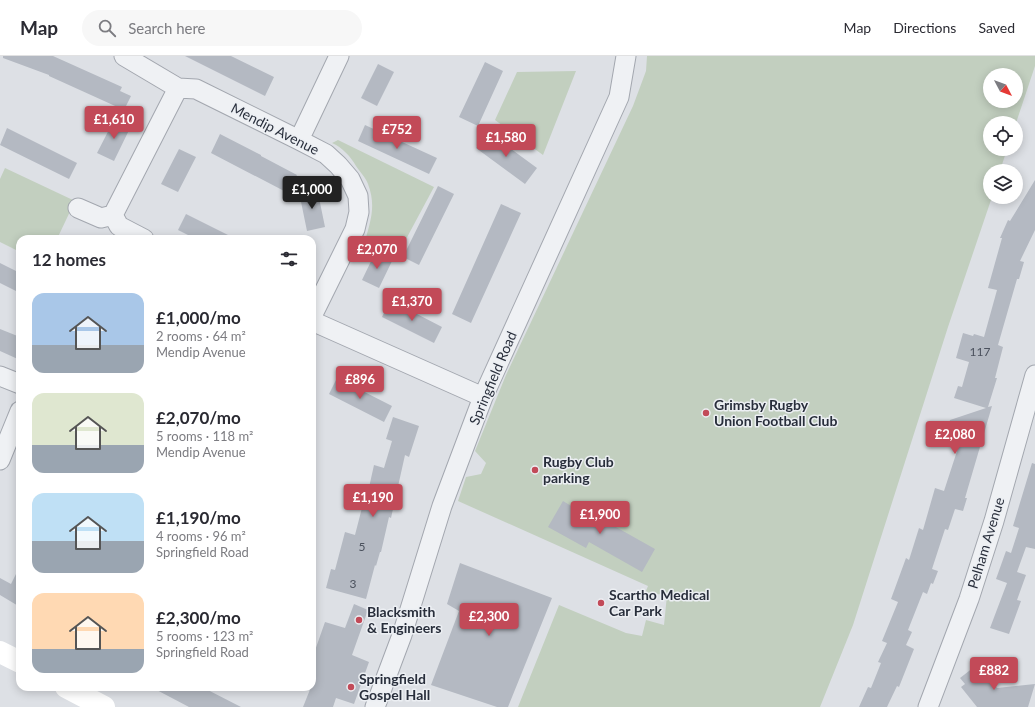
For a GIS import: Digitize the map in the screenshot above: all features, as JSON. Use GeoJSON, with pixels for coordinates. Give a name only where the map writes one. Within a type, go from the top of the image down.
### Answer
{"type":"FeatureCollection","features":[{"type":"Feature","properties":{"kind":"main road"},"geometry":{"type":"LineString","coordinates":[[0,652],[16,660]]}},
{"type":"Feature","properties":{"kind":"main road"},"geometry":{"type":"LineString","coordinates":[[74,691],[104,707]]}},
{"type":"Feature","properties":{"kind":"street","name":"Mendip Avenue"},"geometry":{"type":"LineString","coordinates":[[124,56],[178,88],[196,89],[326,154],[350,179],[358,196],[359,212],[355,229],[316,308]]}},
{"type":"Feature","properties":{"kind":"street"},"geometry":{"type":"LineString","coordinates":[[299,140],[339,56]]}},
{"type":"Feature","properties":{"kind":"street","name":"Springfield Road"},"geometry":{"type":"LineString","coordinates":[[375,707],[402,635],[442,506],[482,397],[619,97],[626,56]]}},
{"type":"Feature","properties":{"kind":"street"},"geometry":{"type":"LineString","coordinates":[[78,208],[100,218],[113,215],[178,88]]}},
{"type":"Feature","properties":{"kind":"street"},"geometry":{"type":"LineString","coordinates":[[113,215],[119,226],[136,235]]}},
{"type":"Feature","properties":{"kind":"street"},"geometry":{"type":"LineString","coordinates":[[316,323],[482,397]]}},
{"type":"Feature","properties":{"kind":"street","name":"Pelham Avenue"},"geometry":{"type":"LineString","coordinates":[[929,707],[974,585],[994,521],[1035,375]]}},
{"type":"Feature","properties":{"kind":"street"},"geometry":{"type":"LineString","coordinates":[[0,376],[16,382]]}},
{"type":"Feature","properties":{"kind":"street"},"geometry":{"type":"LineString","coordinates":[[0,460],[16,421]]}},
{"type":"Feature","properties":{"kind":"green space","name":"Grimsby Rugby Union Football Club"},"geometry":{"type":"Polygon","coordinates":[[[647,56],[1035,56],[1035,66],[1023,102],[1023,68],[983,68],[983,108],[1021,108],[1018,116],[983,116],[983,156],[1005,156],[1002,164],[983,164],[983,204],[990,204],[948,327],[853,625],[820,707],[518,707],[559,605],[626,633],[642,636],[646,620],[664,625],[667,595],[645,593],[648,586],[458,501],[466,477],[481,474],[486,463],[475,451],[506,375],[633,106],[646,71],[647,56]]]}},
{"type":"Feature","properties":{"kind":"green space"},"geometry":{"type":"Polygon","coordinates":[[[576,71],[543,155],[495,120],[517,72],[576,71]]]}},
{"type":"Feature","properties":{"kind":"green space"},"geometry":{"type":"Polygon","coordinates":[[[338,140],[434,187],[397,256],[365,241],[372,212],[372,199],[368,184],[352,159],[343,150],[332,143],[338,140]]]}},
{"type":"Feature","properties":{"kind":"green space"},"geometry":{"type":"Polygon","coordinates":[[[5,168],[75,201],[59,235],[16,235],[16,250],[0,242],[0,179],[5,168]]]}},
{"type":"Feature","properties":{"kind":"building"},"geometry":{"type":"Polygon","coordinates":[[[3,56],[53,56],[122,87],[120,91],[131,96],[124,110],[49,75],[3,58],[3,56]]]}},
{"type":"Feature","properties":{"kind":"building"},"geometry":{"type":"Polygon","coordinates":[[[185,56],[231,56],[274,77],[265,96],[185,56]]]}},
{"type":"Feature","properties":{"kind":"building"},"geometry":{"type":"Polygon","coordinates":[[[485,62],[503,71],[478,126],[459,117],[485,62]]]}},
{"type":"Feature","properties":{"kind":"building"},"geometry":{"type":"Polygon","coordinates":[[[378,64],[394,72],[377,106],[361,98],[378,64]]]}},
{"type":"Feature","properties":{"kind":"building"},"geometry":{"type":"Polygon","coordinates":[[[115,118],[131,126],[114,161],[97,153],[115,118]]]}},
{"type":"Feature","properties":{"kind":"building"},"geometry":{"type":"Polygon","coordinates":[[[365,125],[437,158],[429,174],[358,141],[365,125]]]}},
{"type":"Feature","properties":{"kind":"building"},"geometry":{"type":"Polygon","coordinates":[[[7,128],[77,163],[69,179],[0,145],[7,128]]]}},
{"type":"Feature","properties":{"kind":"building"},"geometry":{"type":"Polygon","coordinates":[[[488,132],[537,168],[525,184],[476,148],[488,132]]]}},
{"type":"Feature","properties":{"kind":"building"},"geometry":{"type":"Polygon","coordinates":[[[220,134],[297,175],[288,193],[211,153],[220,134]]]}},
{"type":"Feature","properties":{"kind":"building"},"geometry":{"type":"Polygon","coordinates":[[[179,149],[196,157],[178,192],[161,184],[179,149]]]}},
{"type":"Feature","properties":{"kind":"building"},"geometry":{"type":"Polygon","coordinates":[[[1035,180],[1035,230],[1020,261],[1024,262],[1019,279],[1017,279],[998,345],[1003,347],[995,378],[997,378],[988,407],[992,406],[965,498],[967,498],[963,511],[955,509],[948,530],[945,529],[932,569],[938,571],[927,594],[923,592],[908,630],[912,632],[906,645],[914,649],[899,687],[897,686],[887,707],[859,707],[868,687],[871,688],[881,663],[878,662],[887,643],[882,641],[898,602],[891,599],[906,558],[909,560],[919,528],[923,530],[935,488],[944,491],[958,448],[949,445],[952,433],[948,426],[950,420],[986,408],[954,398],[958,386],[962,387],[969,362],[956,358],[963,333],[984,337],[997,290],[988,288],[1002,238],[1000,238],[1008,220],[1010,221],[1020,204],[1023,204],[1023,200],[1035,180]]]}},
{"type":"Feature","properties":{"kind":"building"},"geometry":{"type":"Polygon","coordinates":[[[438,186],[454,194],[419,265],[403,257],[438,186]]]}},
{"type":"Feature","properties":{"kind":"building"},"geometry":{"type":"Polygon","coordinates":[[[317,188],[325,227],[307,231],[299,192],[317,188]]]}},
{"type":"Feature","properties":{"kind":"building"},"geometry":{"type":"Polygon","coordinates":[[[501,204],[521,213],[471,323],[452,314],[501,204]]]}},
{"type":"Feature","properties":{"kind":"building"},"geometry":{"type":"Polygon","coordinates":[[[186,214],[228,235],[188,235],[178,230],[186,214]]]}},
{"type":"Feature","properties":{"kind":"building"},"geometry":{"type":"Polygon","coordinates":[[[375,253],[392,261],[379,288],[362,280],[375,253]]]}},
{"type":"Feature","properties":{"kind":"building"},"geometry":{"type":"Polygon","coordinates":[[[0,263],[16,271],[16,291],[0,283],[0,263]]]}},
{"type":"Feature","properties":{"kind":"building"},"geometry":{"type":"Polygon","coordinates":[[[390,300],[442,327],[434,343],[382,317],[390,300]]]}},
{"type":"Feature","properties":{"kind":"building"},"geometry":{"type":"Polygon","coordinates":[[[0,329],[16,335],[16,358],[0,351],[0,329]]]}},
{"type":"Feature","properties":{"kind":"building"},"geometry":{"type":"Polygon","coordinates":[[[337,378],[392,406],[384,422],[329,394],[337,378]]]}},
{"type":"Feature","properties":{"kind":"building"},"geometry":{"type":"Polygon","coordinates":[[[393,417],[419,426],[409,457],[405,455],[391,518],[389,517],[381,552],[376,566],[375,565],[366,599],[326,588],[331,569],[335,570],[345,532],[355,535],[364,500],[366,501],[374,465],[384,468],[392,441],[386,439],[393,417]]]}},
{"type":"Feature","properties":{"kind":"building"},"geometry":{"type":"Polygon","coordinates":[[[1032,463],[1035,464],[1035,549],[1026,547],[1017,572],[1026,575],[1017,600],[1021,601],[1009,634],[990,628],[1007,583],[996,579],[1006,551],[1011,553],[1019,528],[1013,526],[1032,463]]]}},
{"type":"Feature","properties":{"kind":"building"},"geometry":{"type":"Polygon","coordinates":[[[563,501],[573,507],[575,504],[655,549],[642,572],[589,542],[586,548],[548,527],[563,501]]]}},
{"type":"Feature","properties":{"kind":"building"},"geometry":{"type":"Polygon","coordinates":[[[460,563],[552,598],[508,707],[497,707],[431,685],[459,611],[447,604],[460,563]]]}},
{"type":"Feature","properties":{"kind":"building"},"geometry":{"type":"Polygon","coordinates":[[[16,574],[16,605],[0,595],[0,578],[11,584],[16,574]]]}},
{"type":"Feature","properties":{"kind":"building"},"geometry":{"type":"Polygon","coordinates":[[[354,604],[368,610],[352,655],[369,662],[354,704],[336,698],[333,707],[303,707],[309,691],[316,691],[316,648],[325,622],[345,628],[354,604]]]}},
{"type":"Feature","properties":{"kind":"building"},"geometry":{"type":"Polygon","coordinates":[[[978,664],[997,688],[1035,684],[1028,707],[977,707],[961,687],[965,684],[960,678],[978,664]]]}},
{"type":"Feature","properties":{"kind":"building"},"geometry":{"type":"Polygon","coordinates":[[[159,691],[210,691],[241,707],[189,707],[159,691]]]}},
{"type":"Feature","properties":{"kind":"place","name":"Grimsby Rugby Union Football Club"},"geometry":{"type":"Point","coordinates":[706,413]}},
{"type":"Feature","properties":{"kind":"place","name":"Rugby Club parking"},"geometry":{"type":"Point","coordinates":[535,470]}},
{"type":"Feature","properties":{"kind":"place","name":"Scartho Medical Car Park"},"geometry":{"type":"Point","coordinates":[601,603]}},
{"type":"Feature","properties":{"kind":"place","name":"Blacksmith & Engineers"},"geometry":{"type":"Point","coordinates":[359,620]}},
{"type":"Feature","properties":{"kind":"place","name":"Springfield Gospel Hall"},"geometry":{"type":"Point","coordinates":[351,687]}}]}
